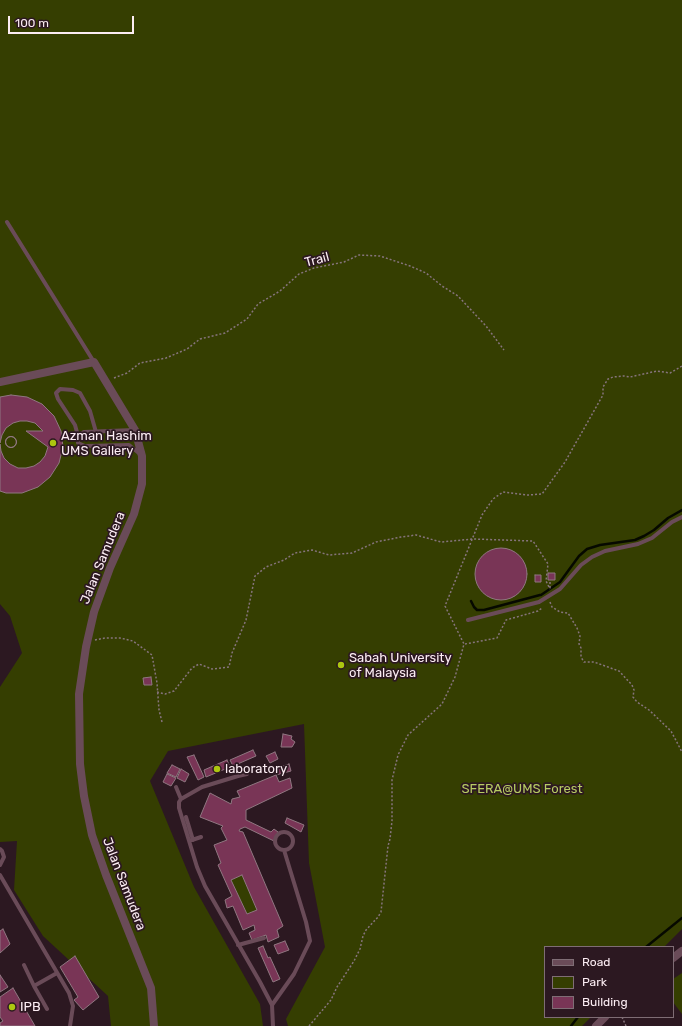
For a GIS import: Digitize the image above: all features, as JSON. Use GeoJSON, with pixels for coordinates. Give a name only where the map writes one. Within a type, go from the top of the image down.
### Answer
{"type":"FeatureCollection","features":[{"type":"Feature","properties":{"kind":"street","name":"Jalan Samudera"},"geometry":{"type":"LineString","coordinates":[[94,362],[135,430],[142,456],[142,484],[134,514],[110,568],[94,612],[86,647],[79,694],[80,764],[84,796],[92,835],[106,875],[126,921],[151,988],[154,1026]]}},
{"type":"Feature","properties":{"kind":"street"},"geometry":{"type":"LineString","coordinates":[[0,382],[94,362]]}},
{"type":"Feature","properties":{"kind":"street"},"geometry":{"type":"LineString","coordinates":[[674,957],[682,951]]}},
{"type":"Feature","properties":{"kind":"street"},"geometry":{"type":"LineString","coordinates":[[596,1026],[604,1018]]}},
{"type":"Feature","properties":{"kind":"lane"},"geometry":{"type":"LineString","coordinates":[[7,222],[94,362]]}},
{"type":"Feature","properties":{"kind":"lane"},"geometry":{"type":"LineString","coordinates":[[96,432],[90,411],[80,393],[73,390],[60,389],[56,393],[58,399],[76,425],[78,443],[85,446],[129,445],[142,456]]}},
{"type":"Feature","properties":{"kind":"lane"},"geometry":{"type":"LineString","coordinates":[[78,436],[84,432],[135,430]]}},
{"type":"Feature","properties":{"kind":"lane"},"geometry":{"type":"LineString","coordinates":[[468,620],[539,602],[560,589],[582,565],[592,557],[605,552],[638,544],[652,538],[682,516]]}},
{"type":"Feature","properties":{"kind":"lane"},"geometry":{"type":"LineString","coordinates":[[247,774],[202,787],[181,800],[178,806],[197,868],[205,886],[272,1005],[272,1026]]}},
{"type":"Feature","properties":{"kind":"lane"},"geometry":{"type":"LineString","coordinates":[[176,787],[181,800]]}},
{"type":"Feature","properties":{"kind":"lane"},"geometry":{"type":"LineString","coordinates":[[181,819],[188,817],[193,840]]}},
{"type":"Feature","properties":{"kind":"lane"},"geometry":{"type":"LineString","coordinates":[[287,832],[292,836],[293,843],[290,848],[284,850],[278,848],[275,843],[278,834],[287,832]]}},
{"type":"Feature","properties":{"kind":"lane"},"geometry":{"type":"LineString","coordinates":[[188,841],[201,837]]}},
{"type":"Feature","properties":{"kind":"lane"},"geometry":{"type":"LineString","coordinates":[[0,849],[4,857],[0,865]]}},
{"type":"Feature","properties":{"kind":"lane"},"geometry":{"type":"LineString","coordinates":[[272,1005],[294,974],[310,941],[306,922],[284,850]]}},
{"type":"Feature","properties":{"kind":"lane"},"geometry":{"type":"LineString","coordinates":[[0,875],[69,993],[73,1006],[70,1026]]}},
{"type":"Feature","properties":{"kind":"lane"},"geometry":{"type":"LineString","coordinates":[[238,945],[264,938]]}},
{"type":"Feature","properties":{"kind":"lane"},"geometry":{"type":"LineString","coordinates":[[24,965],[47,1009]]}},
{"type":"Feature","properties":{"kind":"lane"},"geometry":{"type":"LineString","coordinates":[[34,986],[57,973]]}},
{"type":"Feature","properties":{"kind":"path","name":"Trail"},"geometry":{"type":"LineString","coordinates":[[106,381],[127,373],[140,363],[166,358],[187,349],[200,339],[225,333],[247,319],[258,304],[280,291],[299,274],[314,268],[344,262],[359,254],[380,256],[426,273],[442,286],[458,296],[486,326],[504,350]]}},
{"type":"Feature","properties":{"kind":"path"},"geometry":{"type":"LineString","coordinates":[[309,1026],[331,1000],[337,987],[360,949],[366,930],[382,912],[388,846],[392,821],[392,780],[398,755],[408,735],[442,704],[455,677],[464,644],[445,606],[482,516],[493,499],[503,492],[528,495],[542,494],[565,462],[603,395],[603,387],[608,379],[624,376],[630,377],[657,371],[670,372],[682,366]]}},
{"type":"Feature","properties":{"kind":"path"},"geometry":{"type":"LineString","coordinates":[[157,692],[165,694],[174,691],[192,668],[199,664],[212,669],[229,667],[232,653],[246,620],[255,576],[266,567],[284,560],[295,553],[312,550],[329,555],[352,553],[376,542],[416,535],[440,542],[473,539],[533,541],[548,564],[546,581],[550,589],[550,581]]}},
{"type":"Feature","properties":{"kind":"path"},"geometry":{"type":"LineString","coordinates":[[551,604],[560,612],[568,614],[577,628],[580,636],[579,644],[581,648],[581,657],[584,662],[594,662],[619,671],[632,685],[634,690],[633,697],[671,731],[682,752]]}},
{"type":"Feature","properties":{"kind":"path"},"geometry":{"type":"LineString","coordinates":[[464,644],[497,638],[506,620],[538,611],[544,606]]}},
{"type":"Feature","properties":{"kind":"path"},"geometry":{"type":"LineString","coordinates":[[86,647],[94,640],[120,638],[133,641],[152,655],[155,668],[158,710],[162,722]]}},
{"type":"Feature","properties":{"kind":"green space","name":"Sabah University of Malaysia"},"geometry":{"type":"Polygon","coordinates":[[[0,0],[682,0],[682,929],[665,946],[544,946],[544,1018],[590,1018],[582,1026],[288,1026],[286,1019],[325,947],[309,863],[304,724],[168,751],[150,781],[194,887],[260,1004],[263,1026],[111,1026],[108,996],[43,936],[14,890],[17,841],[0,842],[0,687],[22,653],[10,616],[0,604],[0,0]]]}},
{"type":"Feature","properties":{"kind":"green space"},"geometry":{"type":"Polygon","coordinates":[[[242,875],[257,910],[247,914],[231,880],[242,875]]]}},
{"type":"Feature","properties":{"kind":"green space"},"geometry":{"type":"Polygon","coordinates":[[[682,973],[682,1014],[674,1003],[674,978],[682,973]]]}},
{"type":"Feature","properties":{"kind":"building","name":"Azman Hashim UMS Gallery"},"geometry":{"type":"Polygon","coordinates":[[[11,395],[27,397],[42,404],[54,416],[61,431],[63,447],[59,463],[50,477],[38,487],[22,493],[6,493],[0,491],[0,444],[4,458],[10,464],[18,468],[34,466],[40,462],[45,456],[48,447],[26,431],[43,431],[35,423],[27,421],[13,423],[6,428],[0,443],[0,397],[11,395]]]}},
{"type":"Feature","properties":{"kind":"building"},"geometry":{"type":"Polygon","coordinates":[[[11,436],[15,438],[17,442],[15,446],[11,448],[7,446],[5,442],[7,438],[11,436]]]}},
{"type":"Feature","properties":{"kind":"building"},"geometry":{"type":"Polygon","coordinates":[[[11,436],[15,438],[17,442],[15,446],[11,448],[7,446],[5,442],[7,438],[11,436]]]}},
{"type":"Feature","properties":{"kind":"building"},"geometry":{"type":"Polygon","coordinates":[[[501,548],[511,550],[519,556],[525,564],[527,574],[525,584],[519,592],[511,598],[501,600],[491,598],[483,592],[477,584],[475,574],[477,564],[483,556],[491,550],[501,548]]]}},
{"type":"Feature","properties":{"kind":"building"},"geometry":{"type":"Polygon","coordinates":[[[548,573],[555,573],[555,580],[548,580],[548,573]]]}},
{"type":"Feature","properties":{"kind":"building"},"geometry":{"type":"Polygon","coordinates":[[[535,575],[541,575],[541,582],[535,582],[535,575]]]}},
{"type":"Feature","properties":{"kind":"building"},"geometry":{"type":"Polygon","coordinates":[[[151,677],[152,685],[144,685],[143,678],[151,677]]]}},
{"type":"Feature","properties":{"kind":"building"},"geometry":{"type":"Polygon","coordinates":[[[283,734],[292,736],[291,739],[295,742],[292,747],[281,747],[283,734]]]}},
{"type":"Feature","properties":{"kind":"building","name":"laboratory"},"geometry":{"type":"Polygon","coordinates":[[[253,750],[256,756],[233,766],[230,760],[253,750]]]}},
{"type":"Feature","properties":{"kind":"building"},"geometry":{"type":"Polygon","coordinates":[[[275,752],[278,759],[270,763],[266,756],[275,752]]]}},
{"type":"Feature","properties":{"kind":"building","name":"laboratory"},"geometry":{"type":"Polygon","coordinates":[[[194,755],[204,777],[198,780],[187,757],[194,755]]]}},
{"type":"Feature","properties":{"kind":"building","name":"laboratory"},"geometry":{"type":"Polygon","coordinates":[[[227,760],[230,767],[206,777],[204,770],[227,760]]]}},
{"type":"Feature","properties":{"kind":"building"},"geometry":{"type":"Polygon","coordinates":[[[289,764],[291,771],[276,775],[275,769],[289,764]]]}},
{"type":"Feature","properties":{"kind":"building"},"geometry":{"type":"Polygon","coordinates":[[[172,765],[180,769],[176,777],[167,773],[172,765]]]}},
{"type":"Feature","properties":{"kind":"building","name":"laboratory"},"geometry":{"type":"Polygon","coordinates":[[[181,769],[189,774],[185,782],[177,778],[181,769]]]}},
{"type":"Feature","properties":{"kind":"building"},"geometry":{"type":"Polygon","coordinates":[[[167,774],[176,778],[171,786],[163,782],[167,774]]]}},
{"type":"Feature","properties":{"kind":"building"},"geometry":{"type":"Polygon","coordinates":[[[276,775],[279,782],[290,778],[292,788],[246,810],[246,820],[271,832],[274,829],[278,832],[274,841],[245,827],[239,831],[243,832],[283,926],[277,930],[279,937],[268,942],[266,935],[252,940],[249,933],[255,930],[254,925],[243,930],[233,906],[227,908],[225,900],[232,896],[218,865],[221,863],[214,845],[227,840],[221,828],[223,826],[200,817],[210,793],[231,804],[232,799],[240,797],[237,791],[276,775]],[[242,875],[231,880],[247,914],[257,910],[242,875]]]}},
{"type":"Feature","properties":{"kind":"building"},"geometry":{"type":"Polygon","coordinates":[[[287,818],[304,825],[301,832],[285,823],[287,818]]]}},
{"type":"Feature","properties":{"kind":"building"},"geometry":{"type":"Polygon","coordinates":[[[3,929],[10,944],[0,953],[0,931],[3,929]]]}},
{"type":"Feature","properties":{"kind":"building"},"geometry":{"type":"Polygon","coordinates":[[[285,941],[289,950],[278,954],[274,945],[285,941]]]}},
{"type":"Feature","properties":{"kind":"building"},"geometry":{"type":"Polygon","coordinates":[[[263,946],[280,979],[273,982],[258,948],[263,946]]]}},
{"type":"Feature","properties":{"kind":"building"},"geometry":{"type":"Polygon","coordinates":[[[75,956],[99,997],[83,1010],[74,1000],[78,997],[60,967],[75,956]]]}},
{"type":"Feature","properties":{"kind":"building","name":"IPB"},"geometry":{"type":"Polygon","coordinates":[[[0,975],[8,987],[0,992],[0,975]]]}},
{"type":"Feature","properties":{"kind":"building","name":"IPB"},"geometry":{"type":"Polygon","coordinates":[[[13,988],[35,1026],[0,1026],[0,1023],[3,1021],[0,1017],[0,997],[13,988]]]}},
{"type":"Feature","properties":{"kind":"waterway"},"geometry":{"type":"LineString","coordinates":[[541,595],[560,582],[579,556],[587,549],[600,545],[635,540],[654,530],[668,518],[682,510]]}},
{"type":"Feature","properties":{"kind":"waterway"},"geometry":{"type":"LineString","coordinates":[[471,601],[477,610],[484,610],[540,595]]}},
{"type":"Feature","properties":{"kind":"waterway"},"geometry":{"type":"LineString","coordinates":[[647,946],[682,918]]}},
{"type":"Feature","properties":{"kind":"waterway"},"geometry":{"type":"LineString","coordinates":[[571,1026],[577,1018]]}},
{"type":"Feature","properties":{"kind":"place","name":"Azman Hashim UMS Gallery"},"geometry":{"type":"Point","coordinates":[53,443]}},
{"type":"Feature","properties":{"kind":"place","name":"Sabah University of Malaysia"},"geometry":{"type":"Point","coordinates":[341,665]}},
{"type":"Feature","properties":{"kind":"place","name":"laboratory"},"geometry":{"type":"Point","coordinates":[217,769]}},
{"type":"Feature","properties":{"kind":"place","name":"IPB"},"geometry":{"type":"Point","coordinates":[12,1007]}},
{"type":"Feature","properties":{"kind":"park label","name":"SFERA@UMS Forest"},"geometry":{"type":"Point","coordinates":[522,789]}}]}
